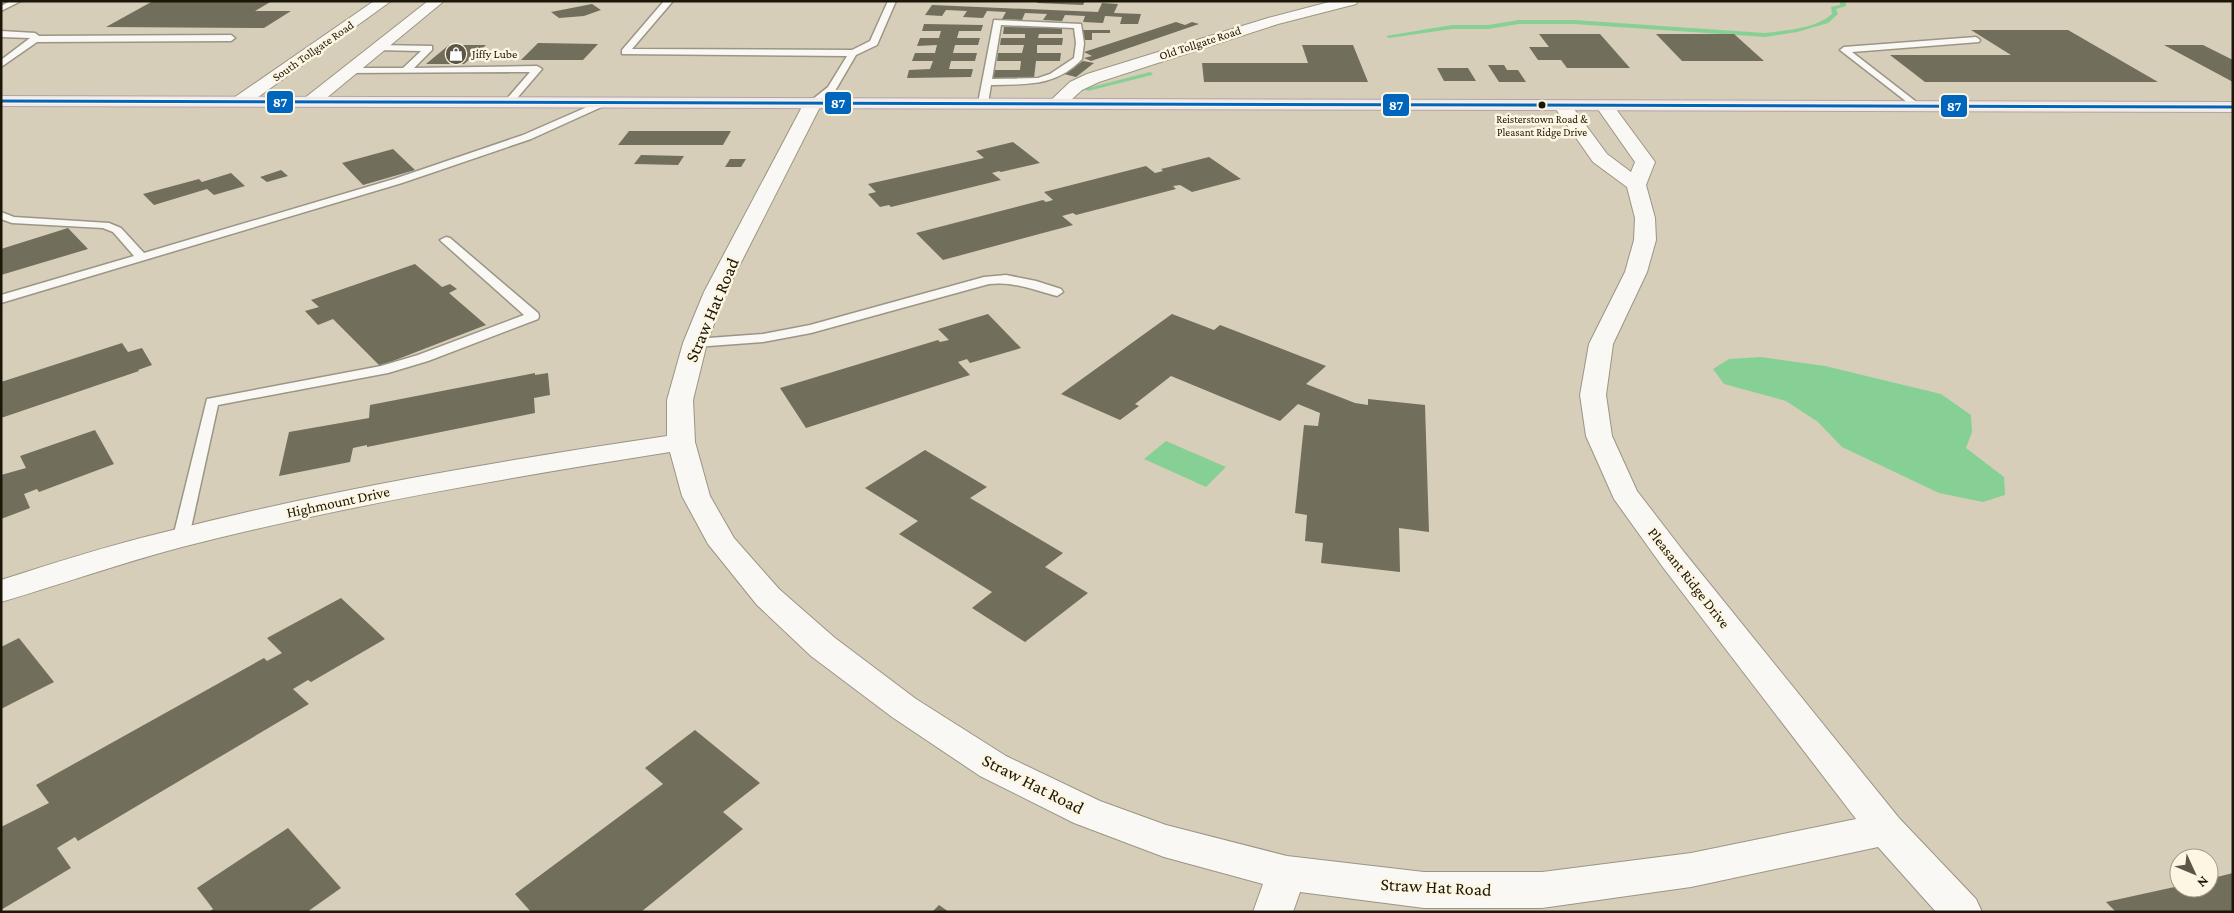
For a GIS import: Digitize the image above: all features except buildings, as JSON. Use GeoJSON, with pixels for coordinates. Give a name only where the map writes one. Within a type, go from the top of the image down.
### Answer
{"type":"FeatureCollection","features":[{"type":"Feature","properties":{"kind":"main road"},"geometry":{"type":"LineString","coordinates":[[1,101],[2233,107]]}},
{"type":"Feature","properties":{"kind":"street","name":"South Tollgate Road"},"geometry":{"type":"LineString","coordinates":[[241,101],[384,1]]}},
{"type":"Feature","properties":{"kind":"street"},"geometry":{"type":"LineString","coordinates":[[312,102],[437,1]]}},
{"type":"Feature","properties":{"kind":"street","name":"Old Tollgate Road"},"geometry":{"type":"LineString","coordinates":[[1057,103],[1076,86],[1094,78],[1295,14],[1352,1]]}},
{"type":"Feature","properties":{"kind":"street","name":"Straw Hat Road"},"geometry":{"type":"LineString","coordinates":[[813,103],[715,292],[695,344],[680,400],[681,442],[696,496],[723,544],[768,597],[823,647],[904,708],[993,766],[1087,812],[1164,841],[1287,873],[1424,890],[1542,890],[1691,870],[1886,829]]}},
{"type":"Feature","properties":{"kind":"street"},"geometry":{"type":"LineString","coordinates":[[1562,105],[1600,158],[1636,185],[1645,162],[1604,105]]}},
{"type":"Feature","properties":{"kind":"street","name":"Pleasant Ridge Drive"},"geometry":{"type":"LineString","coordinates":[[1636,185],[1645,218],[1645,240],[1636,272],[1602,344],[1593,395],[1599,436],[1624,493],[1673,559],[1886,829],[1962,912]]}},
{"type":"Feature","properties":{"kind":"street","name":"Highmount Drive"},"geometry":{"type":"LineString","coordinates":[[1,591],[181,537],[318,506],[470,475],[681,442]]}},
{"type":"Feature","properties":{"kind":"street"},"geometry":{"type":"LineString","coordinates":[[1273,912],[1287,873]]}},
{"type":"Feature","properties":{"kind":"lane"},"geometry":{"type":"LineString","coordinates":[[1,9],[17,1]]}},
{"type":"Feature","properties":{"kind":"lane"},"geometry":{"type":"LineString","coordinates":[[669,1],[625,52],[853,53],[874,43],[892,1]]}},
{"type":"Feature","properties":{"kind":"lane"},"geometry":{"type":"LineString","coordinates":[[983,103],[997,22],[1078,26],[1080,44],[1078,59],[1052,76],[1039,81],[988,82]]}},
{"type":"Feature","properties":{"kind":"lane"},"geometry":{"type":"LineString","coordinates":[[1,34],[28,34],[34,36],[35,40]]}},
{"type":"Feature","properties":{"kind":"lane"},"geometry":{"type":"LineString","coordinates":[[1,64],[35,40],[231,38]]}},
{"type":"Feature","properties":{"kind":"lane"},"geometry":{"type":"LineString","coordinates":[[1916,106],[1844,50],[1976,40]]}},
{"type":"Feature","properties":{"kind":"lane"},"geometry":{"type":"LineString","coordinates":[[378,48],[429,48],[406,70]]}},
{"type":"Feature","properties":{"kind":"lane"},"geometry":{"type":"LineString","coordinates":[[813,103],[832,89],[853,53]]}},
{"type":"Feature","properties":{"kind":"lane"},"geometry":{"type":"LineString","coordinates":[[350,71],[537,69],[509,102]]}},
{"type":"Feature","properties":{"kind":"lane"},"geometry":{"type":"LineString","coordinates":[[1,299],[398,180],[527,137],[603,102]]}},
{"type":"Feature","properties":{"kind":"lane"},"geometry":{"type":"LineString","coordinates":[[1,215],[12,220],[105,225],[117,230],[141,257]]}},
{"type":"Feature","properties":{"kind":"lane"},"geometry":{"type":"LineString","coordinates":[[181,537],[212,402],[383,370],[423,358],[533,316],[446,240]]}},
{"type":"Feature","properties":{"kind":"lane"},"geometry":{"type":"LineString","coordinates":[[695,344],[763,338],[811,329],[1001,278],[1027,281],[1057,292]]}},
{"type":"Feature","properties":{"kind":"shaded area"},"geometry":{"type":"Polygon","coordinates":[[[1761,357],[1825,366],[1941,394],[1971,415],[1972,432],[1966,448],[2004,477],[2005,495],[1983,502],[1939,493],[1842,447],[1818,422],[1786,401],[1724,384],[1713,369],[1729,359],[1761,357]]]}},
{"type":"Feature","properties":{"kind":"shaded area"},"geometry":{"type":"Polygon","coordinates":[[[1166,441],[1226,467],[1206,487],[1144,459],[1166,441]]]}},
{"type":"Feature","properties":{"kind":"waterway"},"geometry":{"type":"LineString","coordinates":[[1389,36],[1452,27],[1488,27],[1519,22],[1574,22],[1765,35],[1797,30],[1826,22],[1835,14],[1833,8],[1843,6],[1843,1]]}},
{"type":"Feature","properties":{"kind":"waterway"},"geometry":{"type":"LineString","coordinates":[[1088,89],[1150,74]]}},
{"type":"Feature","properties":{"kind":"transit line","name":"87"},"geometry":{"type":"LineString","coordinates":[[1,101],[2233,107]]}},
{"type":"Feature","properties":{"kind":"place","name":"Jiffy Lube"},"geometry":{"type":"Point","coordinates":[456,54]}},
{"type":"Feature","properties":{"kind":"place","name":"Reisterstown Road & Pleasant Ridge Drive"},"geometry":{"type":"Point","coordinates":[1542,105]}}]}
